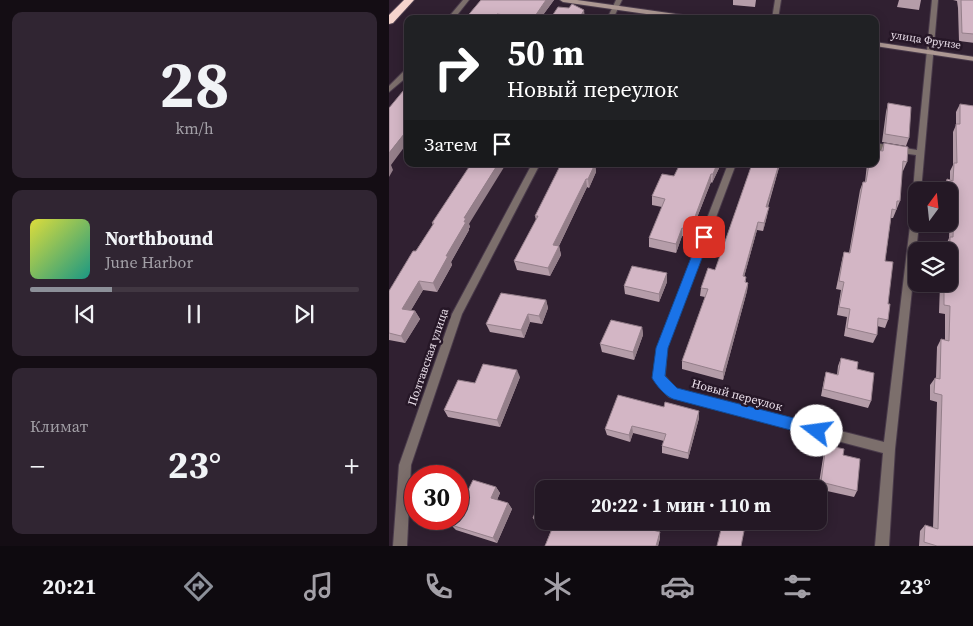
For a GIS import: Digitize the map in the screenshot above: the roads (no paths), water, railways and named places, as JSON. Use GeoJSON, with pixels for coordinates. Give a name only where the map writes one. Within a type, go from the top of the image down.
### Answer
{"type":"FeatureCollection","features":[{"type":"Feature","properties":{"kind":"highway"},"geometry":{"type":"LineString","coordinates":[[389,21],[409,0]]}},
{"type":"Feature","properties":{"kind":"street"},"geometry":{"type":"LineString","coordinates":[[454,15],[467,0]]}},
{"type":"Feature","properties":{"kind":"street"},"geometry":{"type":"LineString","coordinates":[[563,0],[670,15]]}},
{"type":"Feature","properties":{"kind":"street"},"geometry":{"type":"LineString","coordinates":[[612,15],[619,0]]}},
{"type":"Feature","properties":{"kind":"street"},"geometry":{"type":"LineString","coordinates":[[776,15],[778,0]]}},
{"type":"Feature","properties":{"kind":"street"},"geometry":{"type":"LineString","coordinates":[[918,182],[935,0]]}},
{"type":"Feature","properties":{"kind":"street","name":"улица Фрунзе"},"geometry":{"type":"LineString","coordinates":[[879,45],[973,59]]}},
{"type":"Feature","properties":{"kind":"street"},"geometry":{"type":"LineString","coordinates":[[389,90],[404,76]]}},
{"type":"Feature","properties":{"kind":"street"},"geometry":{"type":"LineString","coordinates":[[879,147],[921,153]]}},
{"type":"Feature","properties":{"kind":"street","name":"Полтавская улица"},"geometry":{"type":"LineString","coordinates":[[400,546],[405,465],[457,314],[535,167]]}},
{"type":"Feature","properties":{"kind":"street","name":"Новый переулок"},"geometry":{"type":"LineString","coordinates":[[731,167],[662,348],[659,378],[673,393],[889,449]]}},
{"type":"Feature","properties":{"kind":"street"},"geometry":{"type":"LineString","coordinates":[[882,546],[889,449],[913,232]]}}]}
